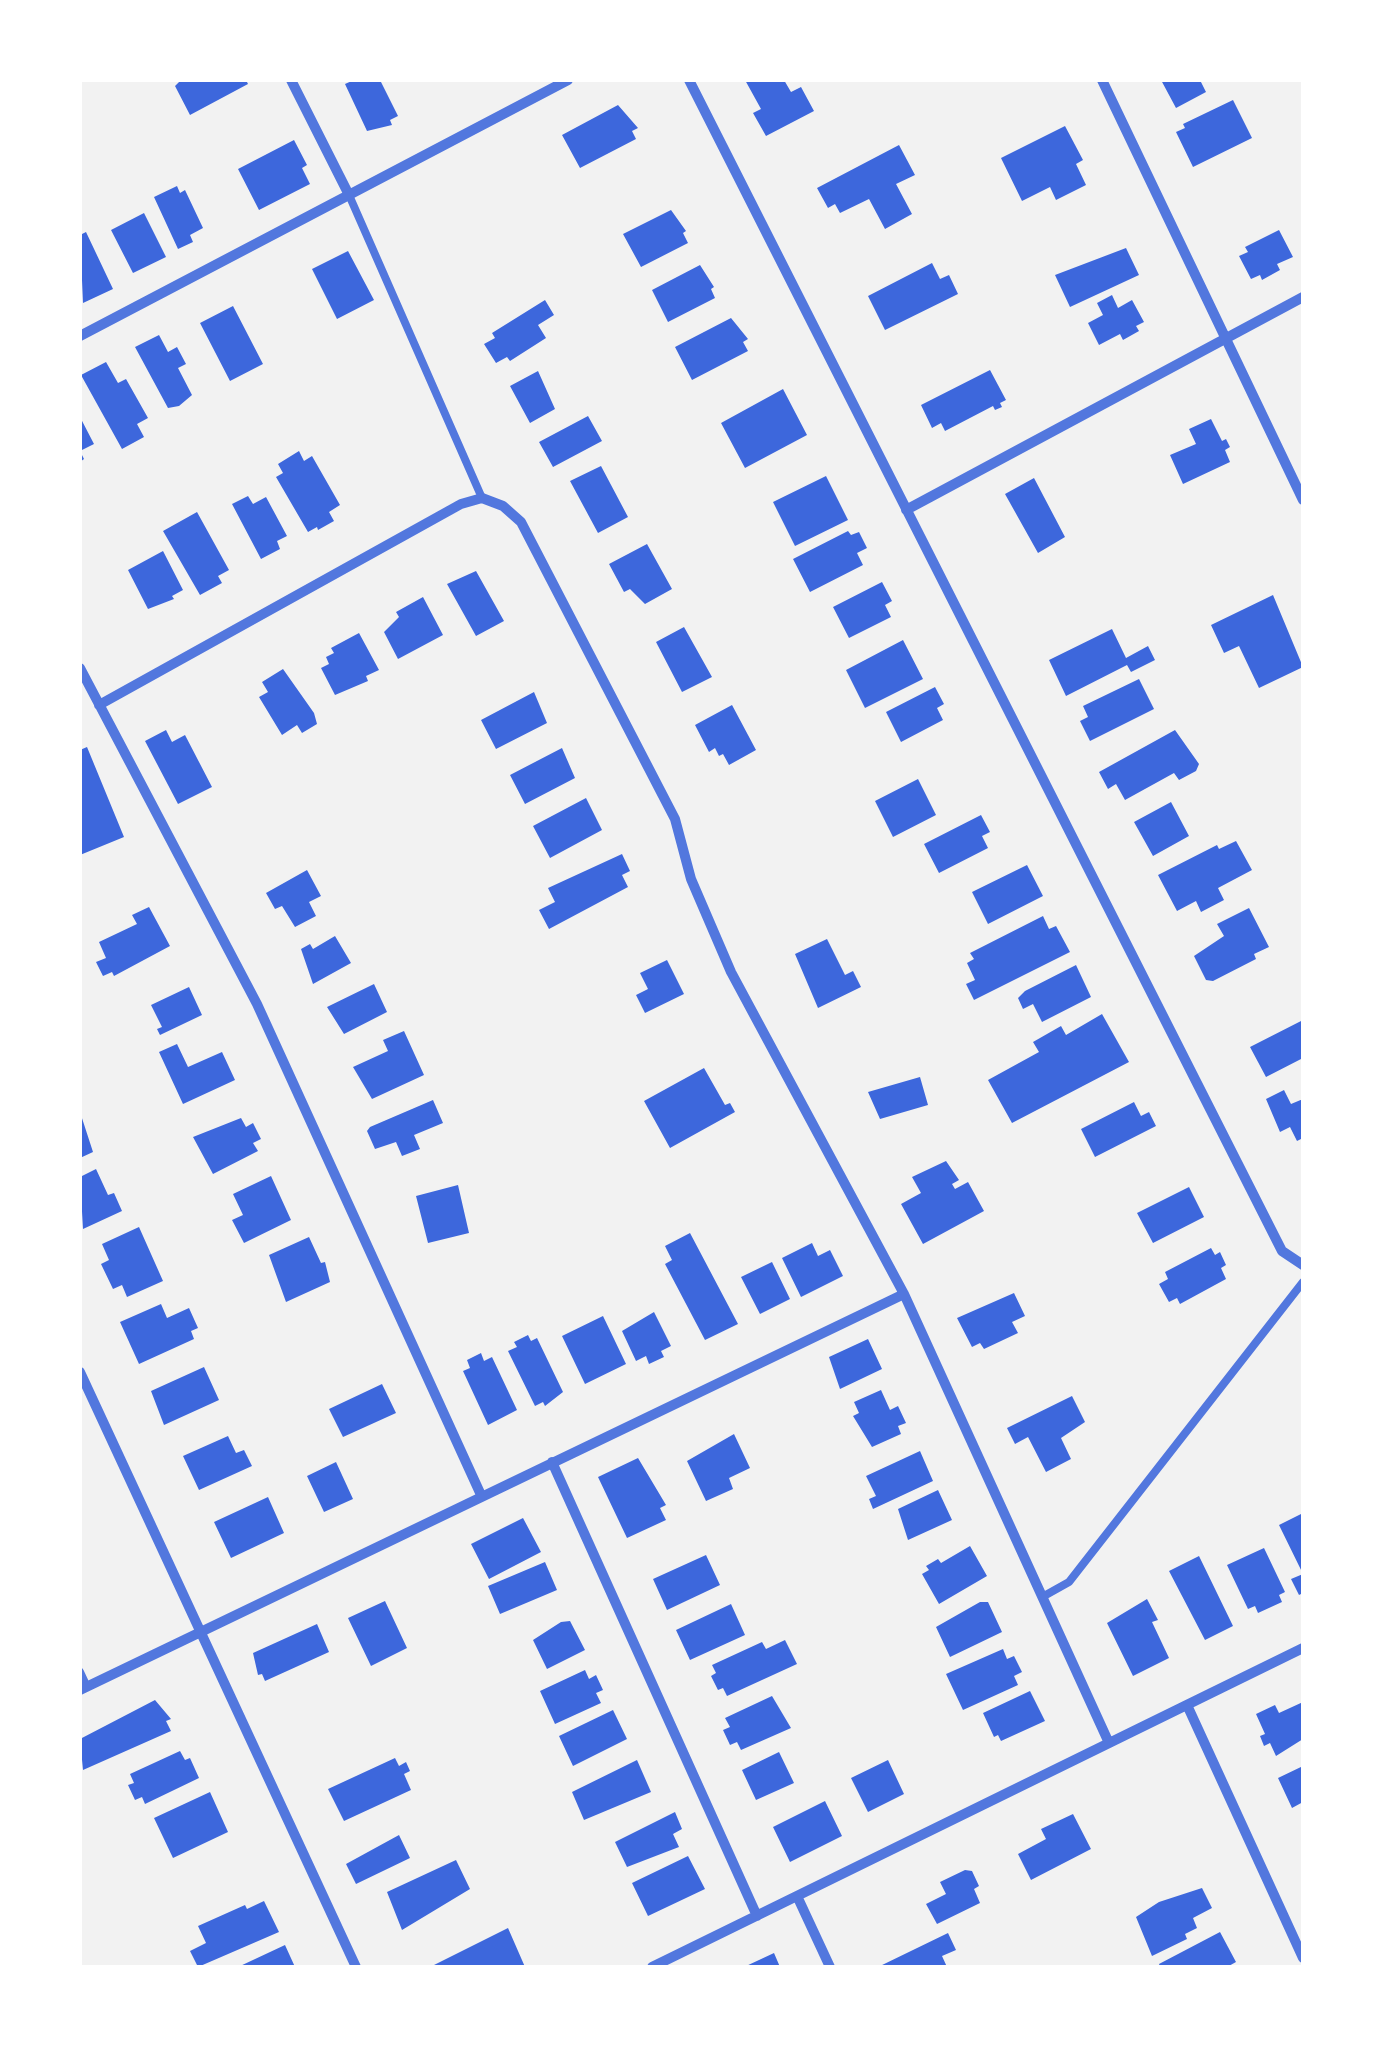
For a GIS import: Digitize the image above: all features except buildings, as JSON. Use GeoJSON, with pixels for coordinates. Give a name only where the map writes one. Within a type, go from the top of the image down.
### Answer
{"type":"FeatureCollection","features":[{"type":"Feature","properties":{"kind":"street"},"geometry":{"type":"LineString","coordinates":[[291,80],[348,195]]}},
{"type":"Feature","properties":{"kind":"street"},"geometry":{"type":"LineString","coordinates":[[80,336],[568,80]]}},
{"type":"Feature","properties":{"kind":"street"},"geometry":{"type":"LineString","coordinates":[[690,80],[1282,1251],[1303,1265]]}},
{"type":"Feature","properties":{"kind":"street"},"geometry":{"type":"LineString","coordinates":[[1102,80],[1303,500]]}},
{"type":"Feature","properties":{"kind":"street"},"geometry":{"type":"LineString","coordinates":[[906,510],[1303,296]]}},
{"type":"Feature","properties":{"kind":"street"},"geometry":{"type":"LineString","coordinates":[[99,705],[461,504],[482,498],[503,506],[521,522],[675,819],[692,879],[731,972],[904,1294],[1109,1744]]}},
{"type":"Feature","properties":{"kind":"street"},"geometry":{"type":"LineString","coordinates":[[80,668],[257,1004],[481,1496]]}},
{"type":"Feature","properties":{"kind":"street"},"geometry":{"type":"LineString","coordinates":[[83,1689],[904,1294]]}},
{"type":"Feature","properties":{"kind":"street"},"geometry":{"type":"LineString","coordinates":[[80,1372],[356,1967]]}},
{"type":"Feature","properties":{"kind":"street"},"geometry":{"type":"LineString","coordinates":[[552,1462],[757,1916]]}},
{"type":"Feature","properties":{"kind":"street"},"geometry":{"type":"LineString","coordinates":[[652,1967],[1303,1648]]}},
{"type":"Feature","properties":{"kind":"street"},"geometry":{"type":"LineString","coordinates":[[1187,1705],[1303,1958]]}},
{"type":"Feature","properties":{"kind":"street"},"geometry":{"type":"LineString","coordinates":[[797,1896],[830,1967]]}},
{"type":"Feature","properties":{"kind":"lane"},"geometry":{"type":"LineString","coordinates":[[348,195],[482,498]]}},
{"type":"Feature","properties":{"kind":"lane"},"geometry":{"type":"LineString","coordinates":[[1044,1596],[1070,1582],[1303,1282]]}},
{"type":"Feature","properties":{"kind":"lane"},"geometry":{"type":"LineString","coordinates":[[80,1672],[83,1689]]}}]}
